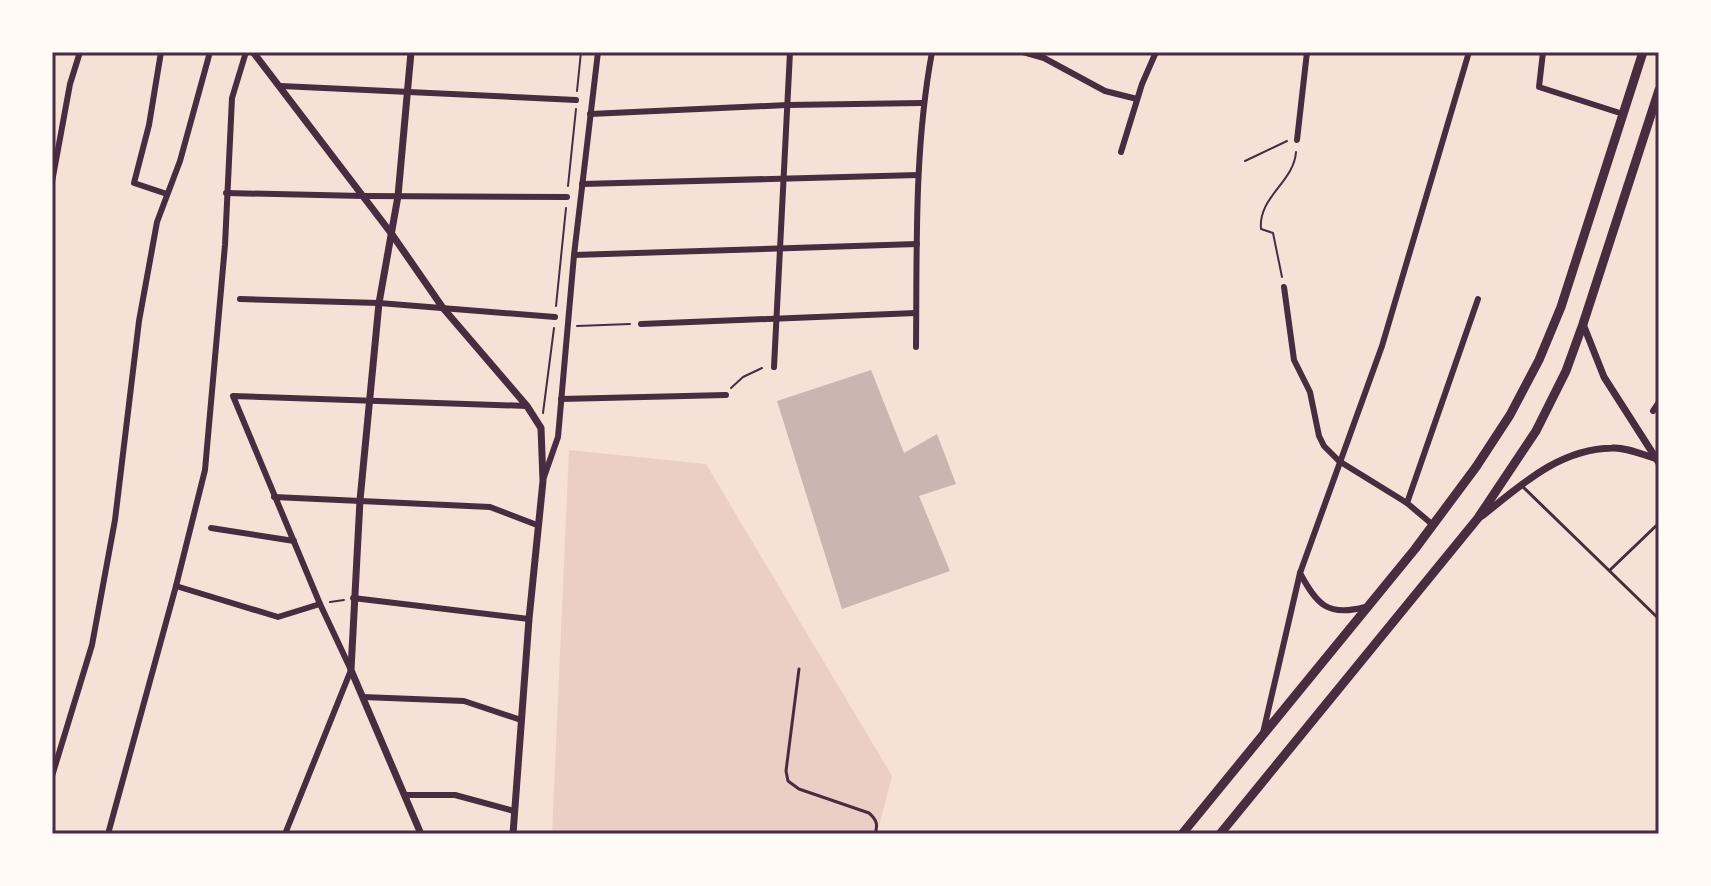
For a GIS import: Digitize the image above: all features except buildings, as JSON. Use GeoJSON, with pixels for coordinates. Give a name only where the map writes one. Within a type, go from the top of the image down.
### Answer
{"type":"FeatureCollection","features":[{"type":"Feature","properties":{"kind":"main road"},"geometry":{"type":"LineString","coordinates":[[1182,834],[1370,606],[1476,467],[1510,415],[1539,360],[1561,307],[1643,52]]}},
{"type":"Feature","properties":{"kind":"main road"},"geometry":{"type":"LineString","coordinates":[[1220,834],[1478,518],[1536,431],[1566,371],[1583,324],[1659,90]]}},
{"type":"Feature","properties":{"kind":"street"},"geometry":{"type":"LineString","coordinates":[[52,182],[70,84],[80,52]]}},
{"type":"Feature","properties":{"kind":"street"},"geometry":{"type":"LineString","coordinates":[[161,52],[149,125],[134,183],[167,194]]}},
{"type":"Feature","properties":{"kind":"street"},"geometry":{"type":"LineString","coordinates":[[52,776],[92,645],[127,434],[139,321],[157,222],[180,161],[210,52]]}},
{"type":"Feature","properties":{"kind":"street"},"geometry":{"type":"LineString","coordinates":[[108,834],[205,470],[213,399],[232,98],[246,52]]}},
{"type":"Feature","properties":{"kind":"street"},"geometry":{"type":"LineString","coordinates":[[253,52],[391,233],[443,308],[527,406],[541,428],[543,481],[513,834]]}},
{"type":"Feature","properties":{"kind":"street"},"geometry":{"type":"LineString","coordinates":[[285,834],[351,670],[360,500],[379,303],[398,196],[411,52]]}},
{"type":"Feature","properties":{"kind":"street"},"geometry":{"type":"LineString","coordinates":[[543,481],[558,437],[574,255],[598,52]]}},
{"type":"Feature","properties":{"kind":"street"},"geometry":{"type":"LineString","coordinates":[[774,367],[790,52]]}},
{"type":"Feature","properties":{"kind":"street"},"geometry":{"type":"LineString","coordinates":[[916,347],[918,175],[923,103],[932,52]]}},
{"type":"Feature","properties":{"kind":"street"},"geometry":{"type":"LineString","coordinates":[[1023,52],[1044,58],[1105,91],[1137,99]]}},
{"type":"Feature","properties":{"kind":"street"},"geometry":{"type":"LineString","coordinates":[[1121,152],[1137,99],[1156,52]]}},
{"type":"Feature","properties":{"kind":"street"},"geometry":{"type":"LineString","coordinates":[[1297,140],[1307,52]]}},
{"type":"Feature","properties":{"kind":"street"},"geometry":{"type":"LineString","coordinates":[[1263,735],[1300,573],[1382,346],[1469,52]]}},
{"type":"Feature","properties":{"kind":"street"},"geometry":{"type":"LineString","coordinates":[[1543,52],[1539,87],[1623,114]]}},
{"type":"Feature","properties":{"kind":"street"},"geometry":{"type":"LineString","coordinates":[[281,86],[576,100]]}},
{"type":"Feature","properties":{"kind":"street"},"geometry":{"type":"LineString","coordinates":[[590,114],[787,105],[923,103]]}},
{"type":"Feature","properties":{"kind":"street"},"geometry":{"type":"LineString","coordinates":[[582,184],[918,175]]}},
{"type":"Feature","properties":{"kind":"street"},"geometry":{"type":"LineString","coordinates":[[226,193],[567,197]]}},
{"type":"Feature","properties":{"kind":"street"},"geometry":{"type":"LineString","coordinates":[[574,255],[917,244]]}},
{"type":"Feature","properties":{"kind":"street"},"geometry":{"type":"LineString","coordinates":[[1284,287],[1294,360],[1310,392],[1324,446],[1339,461],[1407,503],[1433,525]]}},
{"type":"Feature","properties":{"kind":"street"},"geometry":{"type":"LineString","coordinates":[[240,299],[379,303],[555,317]]}},
{"type":"Feature","properties":{"kind":"street"},"geometry":{"type":"LineString","coordinates":[[1407,503],[1478,299]]}},
{"type":"Feature","properties":{"kind":"street"},"geometry":{"type":"LineString","coordinates":[[641,324],[916,313]]}},
{"type":"Feature","properties":{"kind":"street"},"geometry":{"type":"LineString","coordinates":[[1583,324],[1604,377],[1656,460]]}},
{"type":"Feature","properties":{"kind":"street"},"geometry":{"type":"LineString","coordinates":[[561,399],[726,395]]}},
{"type":"Feature","properties":{"kind":"street"},"geometry":{"type":"LineString","coordinates":[[421,834],[233,396],[527,406]]}},
{"type":"Feature","properties":{"kind":"street"},"geometry":{"type":"LineString","coordinates":[[1653,411],[1659,402]]}},
{"type":"Feature","properties":{"kind":"street"},"geometry":{"type":"LineString","coordinates":[[1478,518],[1543,468],[1577,452],[1614,447],[1656,460]]}},
{"type":"Feature","properties":{"kind":"street"},"geometry":{"type":"LineString","coordinates":[[274,497],[490,507],[537,525]]}},
{"type":"Feature","properties":{"kind":"street"},"geometry":{"type":"LineString","coordinates":[[211,528],[294,541]]}},
{"type":"Feature","properties":{"kind":"street"},"geometry":{"type":"LineString","coordinates":[[1300,573],[1320,604],[1335,611],[1370,606]]}},
{"type":"Feature","properties":{"kind":"street"},"geometry":{"type":"LineString","coordinates":[[176,586],[278,617],[320,604]]}},
{"type":"Feature","properties":{"kind":"street"},"geometry":{"type":"LineString","coordinates":[[353,598],[529,619]]}},
{"type":"Feature","properties":{"kind":"street"},"geometry":{"type":"LineString","coordinates":[[363,697],[464,701],[521,720]]}},
{"type":"Feature","properties":{"kind":"street"},"geometry":{"type":"LineString","coordinates":[[405,795],[455,795],[514,811]]}},
{"type":"Feature","properties":{"kind":"lane"},"geometry":{"type":"LineString","coordinates":[[1521,485],[1659,619]]}},
{"type":"Feature","properties":{"kind":"lane"},"geometry":{"type":"LineString","coordinates":[[1609,570],[1659,523]]}},
{"type":"Feature","properties":{"kind":"lane"},"geometry":{"type":"LineString","coordinates":[[799,669],[786,771],[788,781],[799,789],[869,813],[875,818],[875,834]]}},
{"type":"Feature","properties":{"kind":"path"},"geometry":{"type":"LineString","coordinates":[[541,428],[581,52]]}},
{"type":"Feature","properties":{"kind":"path"},"geometry":{"type":"LineString","coordinates":[[1245,161],[1282,142],[1297,140],[1295,162],[1266,203],[1260,220],[1261,229],[1273,233],[1284,287]]}},
{"type":"Feature","properties":{"kind":"path"},"geometry":{"type":"LineString","coordinates":[[568,327],[641,324]]}},
{"type":"Feature","properties":{"kind":"path"},"geometry":{"type":"LineString","coordinates":[[726,395],[743,377],[758,369],[774,367]]}},
{"type":"Feature","properties":{"kind":"path"},"geometry":{"type":"LineString","coordinates":[[320,604],[353,598]]}},
{"type":"Feature","properties":{"kind":"shaded area"},"geometry":{"type":"Polygon","coordinates":[[[569,450],[706,464],[892,776],[877,834],[552,834],[569,450]]]}}]}
